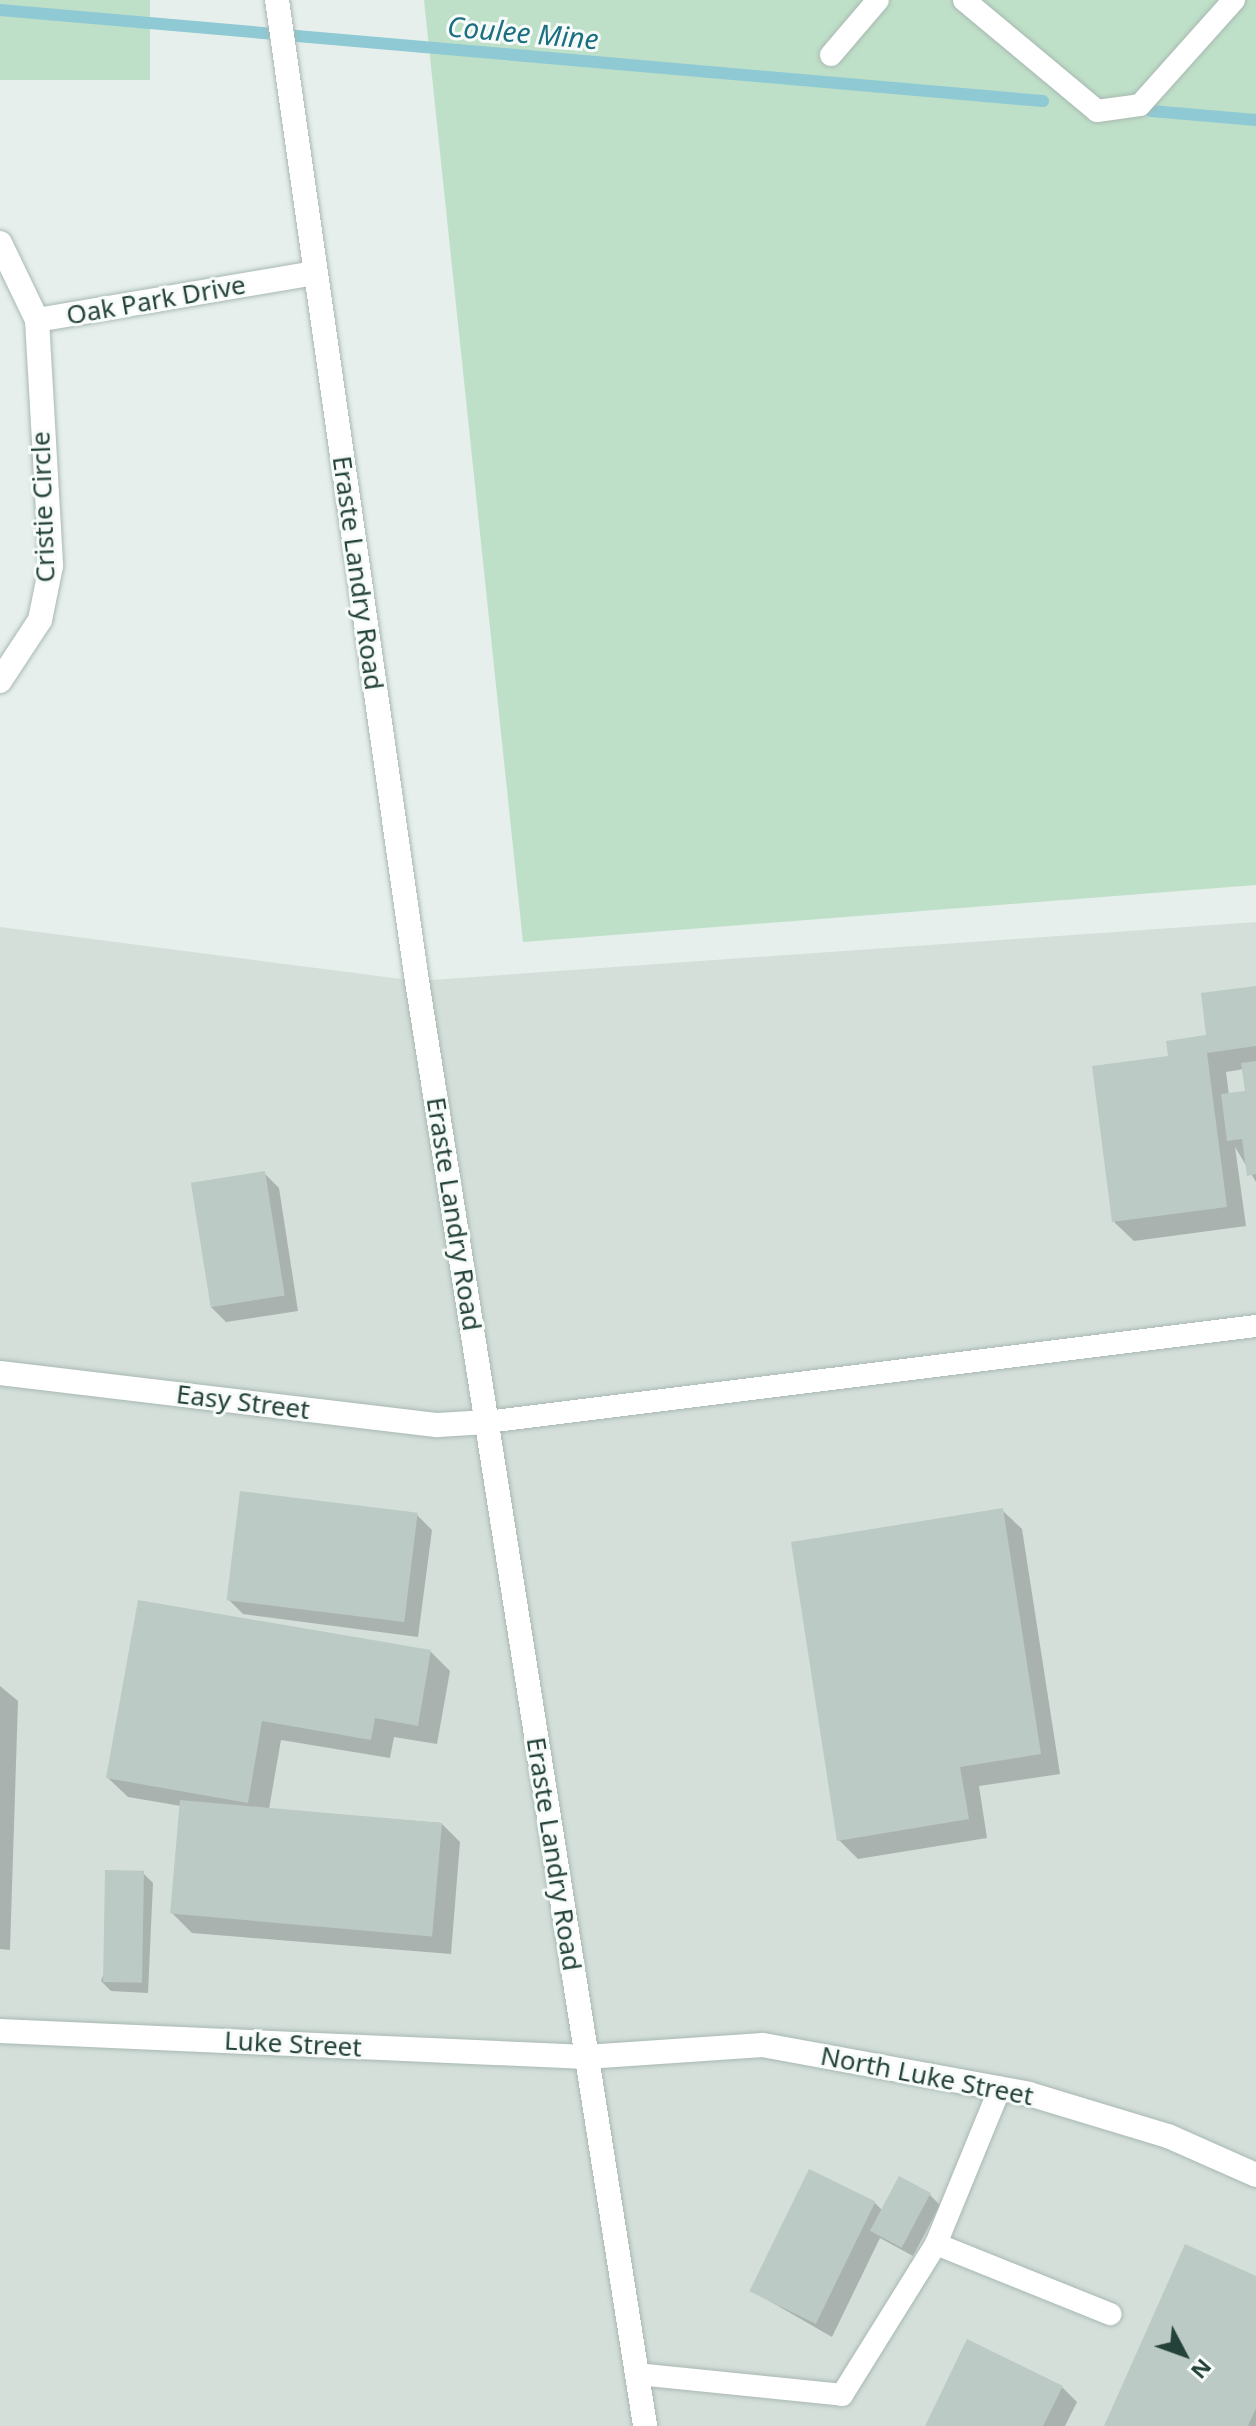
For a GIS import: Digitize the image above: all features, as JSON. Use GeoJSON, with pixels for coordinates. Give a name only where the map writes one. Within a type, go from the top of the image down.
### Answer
{"type":"FeatureCollection","features":[{"type":"Feature","properties":{"kind":"street","name":"Eraste Landry Road"},"geometry":{"type":"LineString","coordinates":[[277,0],[314,273],[487,1422],[645,2426]]}},
{"type":"Feature","properties":{"kind":"street","name":"Oak Park Drive"},"geometry":{"type":"LineString","coordinates":[[0,243],[37,320],[314,273]]}},
{"type":"Feature","properties":{"kind":"street","name":"Cristie Circle"},"geometry":{"type":"LineString","coordinates":[[0,681],[40,620],[51,566],[37,320]]}},
{"type":"Feature","properties":{"kind":"street","name":"Easy Street"},"geometry":{"type":"LineString","coordinates":[[0,1373],[438,1425],[487,1422]]}},
{"type":"Feature","properties":{"kind":"street","name":"Luke Street"},"geometry":{"type":"LineString","coordinates":[[0,2031],[586,2057]]}},
{"type":"Feature","properties":{"kind":"street","name":"North Luke Street"},"geometry":{"type":"LineString","coordinates":[[586,2057],[763,2045],[1000,2088],[1168,2136],[1256,2175]]}},
{"type":"Feature","properties":{"kind":"lane"},"geometry":{"type":"LineString","coordinates":[[831,55],[878,0]]}},
{"type":"Feature","properties":{"kind":"lane"},"geometry":{"type":"LineString","coordinates":[[964,0],[1097,111],[1140,105],[1234,0]]}},
{"type":"Feature","properties":{"kind":"lane"},"geometry":{"type":"LineString","coordinates":[[487,1422],[1256,1326]]}},
{"type":"Feature","properties":{"kind":"lane"},"geometry":{"type":"LineString","coordinates":[[637,2374],[842,2395],[936,2244],[1000,2088]]}},
{"type":"Feature","properties":{"kind":"lane"},"geometry":{"type":"LineString","coordinates":[[936,2244],[1110,2314]]}},
{"type":"Feature","properties":{"kind":"shaded area"},"geometry":{"type":"Polygon","coordinates":[[[1256,922],[1256,2426],[0,2426],[0,927],[417,981],[1256,922]]]}},
{"type":"Feature","properties":{"kind":"green space"},"geometry":{"type":"Polygon","coordinates":[[[0,0],[150,0],[150,80],[0,80],[0,0]]]}},
{"type":"Feature","properties":{"kind":"green space"},"geometry":{"type":"Polygon","coordinates":[[[424,0],[1256,0],[1256,885],[523,942],[424,0]]]}},
{"type":"Feature","properties":{"kind":"building"},"geometry":{"type":"Polygon","coordinates":[[[1256,986],[1256,1046],[1207,1053],[1227,1207],[1112,1222],[1092,1066],[1168,1056],[1166,1041],[1206,1035],[1201,993],[1256,986]]]}},
{"type":"Feature","properties":{"kind":"building"},"geometry":{"type":"Polygon","coordinates":[[[1256,1061],[1256,1174],[1247,1176],[1242,1139],[1227,1141],[1221,1094],[1245,1091],[1241,1063],[1256,1061]]]}},
{"type":"Feature","properties":{"kind":"building"},"geometry":{"type":"Polygon","coordinates":[[[265,1171],[285,1295],[211,1307],[191,1183],[265,1171]]]}},
{"type":"Feature","properties":{"kind":"building"},"geometry":{"type":"Polygon","coordinates":[[[240,1491],[418,1513],[404,1622],[227,1600],[240,1491]]]}},
{"type":"Feature","properties":{"kind":"building"},"geometry":{"type":"Polygon","coordinates":[[[1003,1508],[1041,1754],[960,1767],[969,1819],[837,1841],[791,1542],[1003,1508]]]}},
{"type":"Feature","properties":{"kind":"building"},"geometry":{"type":"Polygon","coordinates":[[[138,1600],[431,1650],[418,1726],[375,1718],[371,1740],[262,1721],[248,1803],[106,1778],[138,1600]]]}},
{"type":"Feature","properties":{"kind":"building"},"geometry":{"type":"Polygon","coordinates":[[[180,1800],[442,1823],[432,1936],[170,1914],[180,1800]]]}},
{"type":"Feature","properties":{"kind":"building"},"geometry":{"type":"Polygon","coordinates":[[[105,1870],[144,1871],[142,1983],[103,1982],[105,1870]]]}},
{"type":"Feature","properties":{"kind":"building"},"geometry":{"type":"Polygon","coordinates":[[[809,2169],[876,2201],[816,2324],[749,2291],[809,2169]]]}},
{"type":"Feature","properties":{"kind":"building"},"geometry":{"type":"Polygon","coordinates":[[[899,2176],[931,2193],[902,2248],[870,2231],[899,2176]]]}},
{"type":"Feature","properties":{"kind":"building"},"geometry":{"type":"Polygon","coordinates":[[[1185,2244],[1256,2276],[1256,2408],[1248,2426],[1104,2426],[1185,2244]]]}},
{"type":"Feature","properties":{"kind":"building"},"geometry":{"type":"Polygon","coordinates":[[[967,2339],[1063,2386],[1043,2426],[925,2426],[967,2339]]]}},
{"type":"Feature","properties":{"kind":"waterway","name":"Coulee Mine"},"geometry":{"type":"LineString","coordinates":[[0,10],[1043,101]]}},
{"type":"Feature","properties":{"kind":"waterway","name":"Coulee Mine"},"geometry":{"type":"LineString","coordinates":[[1151,111],[1256,120]]}}]}
